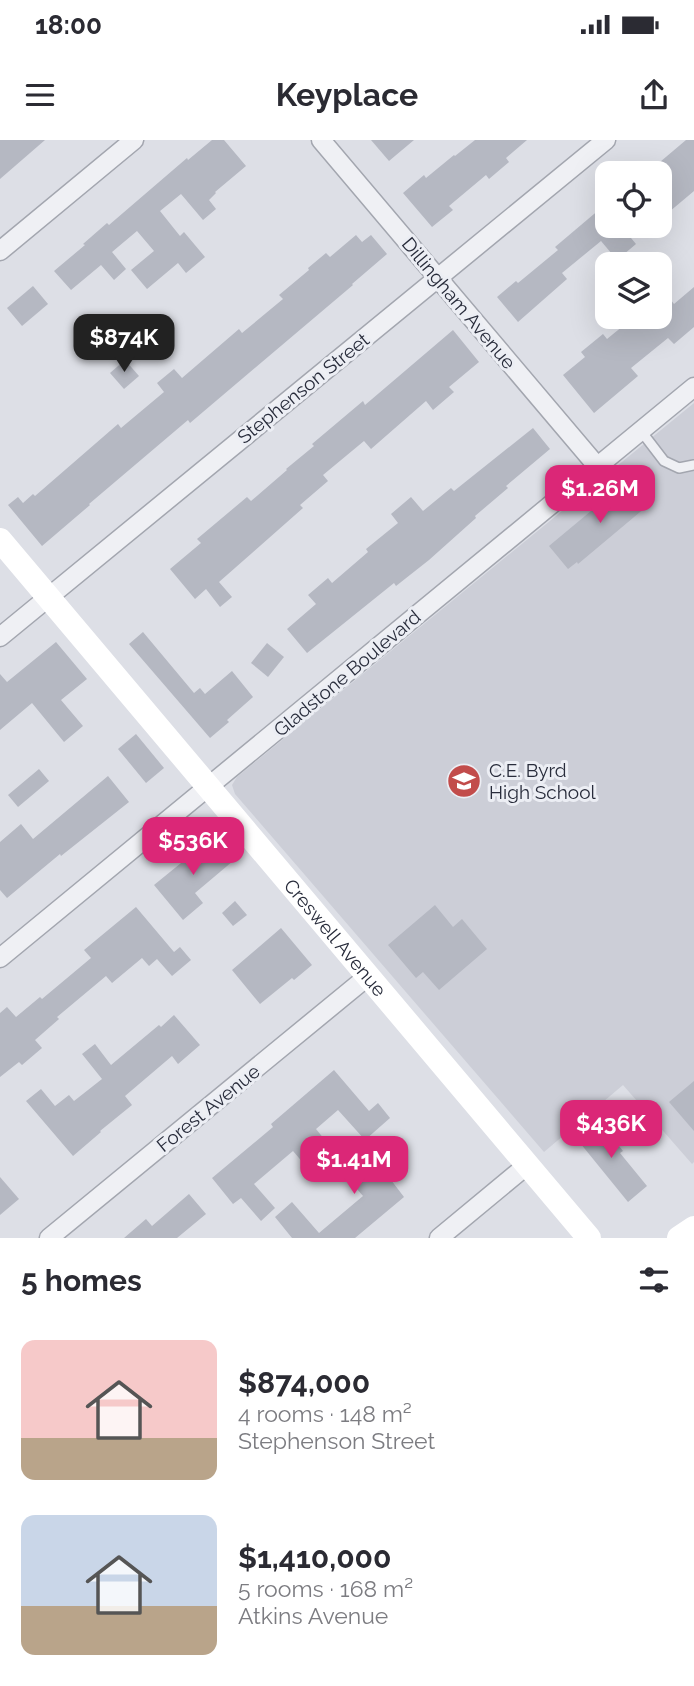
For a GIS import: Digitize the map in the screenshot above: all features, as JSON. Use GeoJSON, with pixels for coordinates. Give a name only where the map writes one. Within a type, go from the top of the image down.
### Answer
{"type":"FeatureCollection","features":[{"type":"Feature","properties":{"kind":"street"},"geometry":{"type":"LineString","coordinates":[[0,251],[134,140]]}},
{"type":"Feature","properties":{"kind":"street","name":"Dillingham Avenue"},"geometry":{"type":"LineString","coordinates":[[321,140],[597,466]]}},
{"type":"Feature","properties":{"kind":"street","name":"Stephenson Street"},"geometry":{"type":"LineString","coordinates":[[0,637],[607,140]]}},
{"type":"Feature","properties":{"kind":"street","name":"Gladstone Boulevard"},"geometry":{"type":"LineString","coordinates":[[0,958],[694,387]]}},
{"type":"Feature","properties":{"kind":"street","name":"Creswell Avenue"},"geometry":{"type":"LineString","coordinates":[[0,540],[526,1166],[590,1236]]}},
{"type":"Feature","properties":{"kind":"street","name":"Forest Avenue"},"geometry":{"type":"LineString","coordinates":[[49,1238],[367,977]]}},
{"type":"Feature","properties":{"kind":"street"},"geometry":{"type":"LineString","coordinates":[[439,1238],[526,1166]]}},
{"type":"Feature","properties":{"kind":"street"},"geometry":{"type":"LineString","coordinates":[[679,1238],[694,1228]]}},
{"type":"Feature","properties":{"kind":"lane"},"geometry":{"type":"LineString","coordinates":[[640,431],[664,461],[679,468],[694,465]]}},
{"type":"Feature","properties":{"kind":"shaded area","name":"C.E. Byrd High School"},"geometry":{"type":"Polygon","coordinates":[[[694,403],[694,1162],[692,1164],[623,1085],[544,1152],[235,794],[232,785],[237,777],[694,403]]]}},
{"type":"Feature","properties":{"kind":"building"},"geometry":{"type":"Polygon","coordinates":[[[0,140],[45,140],[0,179],[0,140]]]}},
{"type":"Feature","properties":{"kind":"building"},"geometry":{"type":"Polygon","coordinates":[[[212,140],[224,140],[246,166],[209,200],[216,209],[203,220],[181,194],[160,211],[180,236],[184,232],[205,257],[186,273],[178,263],[147,289],[131,270],[154,251],[137,231],[112,252],[126,269],[114,280],[101,265],[71,290],[54,271],[107,223],[109,225],[212,140]]]}},
{"type":"Feature","properties":{"kind":"building"},"geometry":{"type":"Polygon","coordinates":[[[371,140],[414,140],[389,161],[371,140]]]}},
{"type":"Feature","properties":{"kind":"building"},"geometry":{"type":"Polygon","coordinates":[[[475,140],[527,140],[506,158],[509,162],[489,179],[486,175],[449,206],[453,210],[432,227],[403,193],[475,140]]]}},
{"type":"Feature","properties":{"kind":"building"},"geometry":{"type":"Polygon","coordinates":[[[686,140],[694,140],[694,191],[672,209],[672,161],[661,161],[686,140]]]}},
{"type":"Feature","properties":{"kind":"building"},"geometry":{"type":"Polygon","coordinates":[[[595,213],[595,238],[631,238],[636,244],[626,252],[610,252],[601,241],[562,273],[567,279],[518,322],[497,297],[558,250],[555,247],[595,213]]]}},
{"type":"Feature","properties":{"kind":"building"},"geometry":{"type":"Polygon","coordinates":[[[356,235],[362,242],[371,235],[387,254],[42,546],[8,505],[18,497],[23,503],[33,494],[35,496],[118,424],[121,428],[164,392],[157,383],[174,369],[182,378],[239,329],[242,333],[283,299],[279,295],[326,253],[330,257],[356,235]]]}},
{"type":"Feature","properties":{"kind":"building"},"geometry":{"type":"Polygon","coordinates":[[[33,286],[48,304],[22,326],[7,308],[33,286]]]}},
{"type":"Feature","properties":{"kind":"building"},"geometry":{"type":"Polygon","coordinates":[[[694,287],[694,327],[674,344],[668,338],[631,368],[638,376],[594,413],[563,375],[585,357],[581,352],[603,334],[607,339],[619,329],[672,329],[672,301],[674,304],[694,287]]]}},
{"type":"Feature","properties":{"kind":"building"},"geometry":{"type":"Polygon","coordinates":[[[453,330],[479,362],[449,387],[454,392],[433,410],[426,401],[371,449],[364,441],[323,475],[328,481],[300,505],[303,508],[219,582],[232,597],[220,607],[206,589],[195,599],[170,569],[201,543],[197,539],[247,497],[251,501],[314,446],[312,444],[363,401],[365,405],[453,330]]]}},
{"type":"Feature","properties":{"kind":"building"},"geometry":{"type":"Polygon","coordinates":[[[125,360],[139,376],[124,389],[110,373],[125,360]]]}},
{"type":"Feature","properties":{"kind":"building"},"geometry":{"type":"Polygon","coordinates":[[[533,428],[550,449],[506,486],[508,488],[429,560],[396,586],[394,583],[307,653],[287,629],[316,604],[308,595],[328,578],[332,583],[368,552],[366,549],[398,523],[391,514],[411,497],[423,511],[451,488],[454,491],[533,428]]]}},
{"type":"Feature","properties":{"kind":"building"},"geometry":{"type":"Polygon","coordinates":[[[634,481],[652,502],[578,564],[577,562],[568,569],[549,546],[609,496],[611,499],[634,481]]]}},
{"type":"Feature","properties":{"kind":"building"},"geometry":{"type":"Polygon","coordinates":[[[143,632],[194,693],[200,688],[205,694],[232,671],[253,697],[210,738],[129,644],[143,632]]]}},
{"type":"Feature","properties":{"kind":"building"},"geometry":{"type":"Polygon","coordinates":[[[56,642],[87,679],[61,700],[83,726],[64,742],[32,703],[0,730],[0,674],[7,682],[56,642]]]}},
{"type":"Feature","properties":{"kind":"building"},"geometry":{"type":"Polygon","coordinates":[[[267,643],[284,657],[268,677],[251,663],[267,643]]]}},
{"type":"Feature","properties":{"kind":"building"},"geometry":{"type":"Polygon","coordinates":[[[136,734],[164,768],[146,783],[118,749],[136,734]]]}},
{"type":"Feature","properties":{"kind":"building"},"geometry":{"type":"Polygon","coordinates":[[[39,769],[49,781],[18,807],[8,795],[39,769]]]}},
{"type":"Feature","properties":{"kind":"building"},"geometry":{"type":"Polygon","coordinates":[[[108,776],[129,802],[7,898],[0,890],[0,842],[21,824],[33,839],[108,776]]]}},
{"type":"Feature","properties":{"kind":"building"},"geometry":{"type":"Polygon","coordinates":[[[213,837],[233,861],[195,893],[203,903],[183,920],[154,885],[213,837]]]}},
{"type":"Feature","properties":{"kind":"building"},"geometry":{"type":"Polygon","coordinates":[[[235,901],[247,915],[233,926],[222,913],[235,901]]]}},
{"type":"Feature","properties":{"kind":"building"},"geometry":{"type":"Polygon","coordinates":[[[435,905],[453,927],[462,919],[487,949],[439,990],[423,972],[416,978],[388,945],[435,905]]]}},
{"type":"Feature","properties":{"kind":"building"},"geometry":{"type":"Polygon","coordinates":[[[136,907],[174,952],[180,947],[191,960],[172,976],[157,959],[149,966],[142,958],[112,983],[106,976],[57,1017],[59,1019],[35,1040],[42,1048],[22,1065],[19,1062],[0,1077],[0,1013],[7,1007],[16,1017],[40,997],[42,999],[91,958],[84,950],[136,907]]]}},
{"type":"Feature","properties":{"kind":"building"},"geometry":{"type":"Polygon","coordinates":[[[281,928],[312,965],[260,1004],[232,970],[281,928]]]}},
{"type":"Feature","properties":{"kind":"building"},"geometry":{"type":"Polygon","coordinates":[[[174,1015],[200,1045],[178,1064],[172,1056],[125,1096],[132,1105],[73,1156],[26,1101],[41,1089],[55,1106],[69,1095],[74,1101],[102,1079],[82,1054],[95,1044],[111,1065],[174,1015]]]}},
{"type":"Feature","properties":{"kind":"building"},"geometry":{"type":"Polygon","coordinates":[[[334,1070],[369,1111],[378,1103],[390,1118],[365,1140],[338,1110],[316,1129],[329,1145],[305,1165],[293,1151],[254,1184],[275,1208],[261,1221],[241,1198],[233,1204],[212,1178],[273,1127],[271,1124],[334,1070]]]}},
{"type":"Feature","properties":{"kind":"building"},"geometry":{"type":"Polygon","coordinates":[[[694,1081],[694,1131],[669,1102],[694,1081]]]}},
{"type":"Feature","properties":{"kind":"building"},"geometry":{"type":"Polygon","coordinates":[[[598,1120],[647,1186],[628,1202],[576,1138],[598,1120]]]}},
{"type":"Feature","properties":{"kind":"building"},"geometry":{"type":"Polygon","coordinates":[[[373,1136],[402,1171],[391,1180],[404,1197],[355,1238],[292,1238],[275,1217],[292,1202],[319,1233],[363,1196],[337,1166],[373,1136]]]}},
{"type":"Feature","properties":{"kind":"building"},"geometry":{"type":"Polygon","coordinates":[[[0,1177],[19,1199],[0,1215],[0,1177]]]}},
{"type":"Feature","properties":{"kind":"building"},"geometry":{"type":"Polygon","coordinates":[[[189,1194],[206,1214],[177,1238],[124,1238],[146,1219],[152,1226],[189,1194]]]}},
{"type":"Feature","properties":{"kind":"place","name":"C.E. Byrd High School"},"geometry":{"type":"Point","coordinates":[464,781]}}]}
